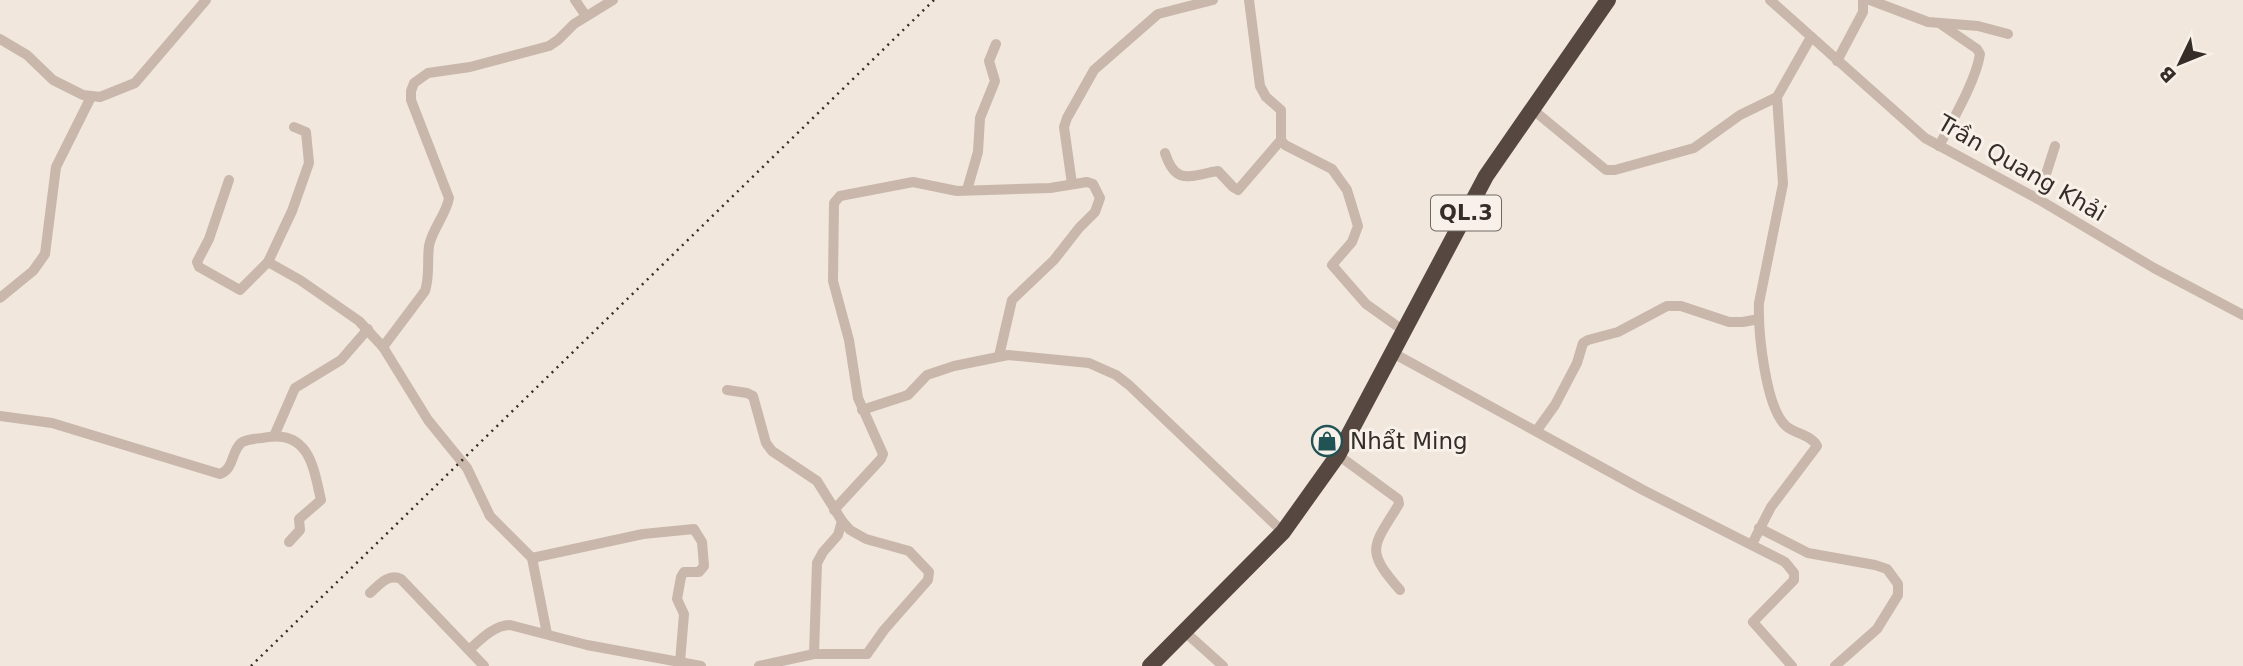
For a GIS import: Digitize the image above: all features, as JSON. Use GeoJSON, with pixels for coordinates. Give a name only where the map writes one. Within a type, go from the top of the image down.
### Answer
{"type":"FeatureCollection","features":[{"type":"Feature","properties":{"kind":"highway","name":"QL.3"},"geometry":{"type":"LineString","coordinates":[[1150,666],[1283,532],[1338,455],[1486,176],[1608,0]]}},
{"type":"Feature","properties":{"kind":"street"},"geometry":{"type":"LineString","coordinates":[[0,39],[27,55],[53,80],[91,97],[100,97],[135,83],[206,0]]}},
{"type":"Feature","properties":{"kind":"street"},"geometry":{"type":"LineString","coordinates":[[575,0],[586,16]]}},
{"type":"Feature","properties":{"kind":"street"},"geometry":{"type":"LineString","coordinates":[[383,346],[425,291],[428,283],[429,245],[448,207],[449,198],[411,100],[414,83],[428,73],[470,67],[549,46],[586,16],[613,0]]}},
{"type":"Feature","properties":{"kind":"street"},"geometry":{"type":"LineString","coordinates":[[1072,184],[1064,127],[1094,70],[1158,15],[1213,0]]}},
{"type":"Feature","properties":{"kind":"street"},"geometry":{"type":"LineString","coordinates":[[1165,153],[1169,166],[1178,175],[1189,177],[1219,171],[1238,190],[1281,141],[1281,110],[1266,97],[1260,86],[1249,0]]}},
{"type":"Feature","properties":{"kind":"street","name":"Trần Quang Khải"},"geometry":{"type":"LineString","coordinates":[[1770,0],[1925,138],[2154,268],[2243,315]]}},
{"type":"Feature","properties":{"kind":"street"},"geometry":{"type":"LineString","coordinates":[[1838,61],[1863,12],[1863,0]]}},
{"type":"Feature","properties":{"kind":"street"},"geometry":{"type":"LineString","coordinates":[[1870,0],[1928,22],[1978,26],[2008,34]]}},
{"type":"Feature","properties":{"kind":"street"},"geometry":{"type":"LineString","coordinates":[[1939,146],[1980,54],[1942,24]]}},
{"type":"Feature","properties":{"kind":"street"},"geometry":{"type":"LineString","coordinates":[[1752,544],[1771,506],[1817,444],[1790,429],[1779,417],[1765,373],[1759,319],[1761,289],[1783,184],[1777,97],[1811,37]]}},
{"type":"Feature","properties":{"kind":"street"},"geometry":{"type":"LineString","coordinates":[[967,190],[978,152],[980,118],[995,81],[989,61],[996,44]]}},
{"type":"Feature","properties":{"kind":"street"},"geometry":{"type":"LineString","coordinates":[[0,299],[33,271],[45,254],[56,167],[91,97]]}},
{"type":"Feature","properties":{"kind":"street"},"geometry":{"type":"LineString","coordinates":[[1532,109],[1605,170],[1612,171],[1694,148],[1740,115],[1777,97]]}},
{"type":"Feature","properties":{"kind":"street"},"geometry":{"type":"LineString","coordinates":[[229,180],[212,232],[197,265],[240,290],[268,262],[292,211],[309,163],[306,132],[294,127]]}},
{"type":"Feature","properties":{"kind":"street"},"geometry":{"type":"LineString","coordinates":[[1281,141],[1332,169],[1341,179],[1358,226],[1352,242],[1332,265],[1366,304],[1404,331]]}},
{"type":"Feature","properties":{"kind":"street"},"geometry":{"type":"LineString","coordinates":[[2038,200],[2054,146]]}},
{"type":"Feature","properties":{"kind":"street"},"geometry":{"type":"LineString","coordinates":[[834,510],[883,454],[862,410],[855,387],[849,340],[833,281],[834,203],[840,195],[914,182],[949,190],[1050,188],[1087,182],[1093,184],[1098,191],[1099,205],[1054,260],[1012,300],[999,356]]}},
{"type":"Feature","properties":{"kind":"street"},"geometry":{"type":"LineString","coordinates":[[268,262],[300,280],[368,329],[383,346],[422,411],[467,468],[490,516],[532,558],[547,634]]}},
{"type":"Feature","properties":{"kind":"street"},"geometry":{"type":"LineString","coordinates":[[1537,430],[1555,405],[1577,363],[1583,343],[1588,340],[1618,332],[1660,309],[1675,305],[1729,322],[1742,323],[1759,319]]}},
{"type":"Feature","properties":{"kind":"street"},"geometry":{"type":"LineString","coordinates":[[274,436],[295,388],[341,360],[368,329]]}},
{"type":"Feature","properties":{"kind":"street"},"geometry":{"type":"LineString","coordinates":[[1393,353],[1643,490],[1785,562],[1794,573],[1794,580],[1753,622],[1793,666]]}},
{"type":"Feature","properties":{"kind":"street"},"geometry":{"type":"LineString","coordinates":[[862,410],[908,396],[928,375],[999,356],[1075,360],[1103,368],[1116,375],[1283,532]]}},
{"type":"Feature","properties":{"kind":"street"},"geometry":{"type":"LineString","coordinates":[[727,390],[747,393],[754,397],[766,443],[772,451],[817,481],[850,530],[866,539],[909,551],[930,576],[867,654],[759,666]]}},
{"type":"Feature","properties":{"kind":"street"},"geometry":{"type":"LineString","coordinates":[[0,416],[52,424],[220,474],[228,470],[245,441],[274,436],[293,440],[312,459],[321,500],[299,519],[300,530],[289,542]]}},
{"type":"Feature","properties":{"kind":"street"},"geometry":{"type":"LineString","coordinates":[[1338,455],[1396,497],[1399,502],[1375,548],[1383,570],[1400,590]]}},
{"type":"Feature","properties":{"kind":"street"},"geometry":{"type":"LineString","coordinates":[[806,659],[817,564],[823,552],[838,535],[842,521]]}},
{"type":"Feature","properties":{"kind":"street"},"geometry":{"type":"LineString","coordinates":[[1759,528],[1808,553],[1887,569],[1898,584],[1898,595],[1877,629],[1835,666]]}},
{"type":"Feature","properties":{"kind":"street"},"geometry":{"type":"LineString","coordinates":[[532,558],[643,534],[694,529],[702,542],[704,566],[702,571],[684,572],[681,577],[677,599],[684,614],[680,662]]}},
{"type":"Feature","properties":{"kind":"street"},"geometry":{"type":"LineString","coordinates":[[370,593],[389,578],[395,576],[401,579],[484,666]]}},
{"type":"Feature","properties":{"kind":"street"},"geometry":{"type":"LineString","coordinates":[[468,650],[502,625],[587,645],[701,666]]}},
{"type":"Feature","properties":{"kind":"street"},"geometry":{"type":"LineString","coordinates":[[1185,632],[1223,666]]}},
{"type":"Feature","properties":{"kind":"street"},"geometry":{"type":"LineString","coordinates":[[867,654],[875,666]]}},
{"type":"Feature","properties":{"kind":"railway"},"geometry":{"type":"LineString","coordinates":[[251,666],[934,0]]}},
{"type":"Feature","properties":{"kind":"place","name":"Nhẩt Ming"},"geometry":{"type":"Point","coordinates":[1327,441]}}]}
